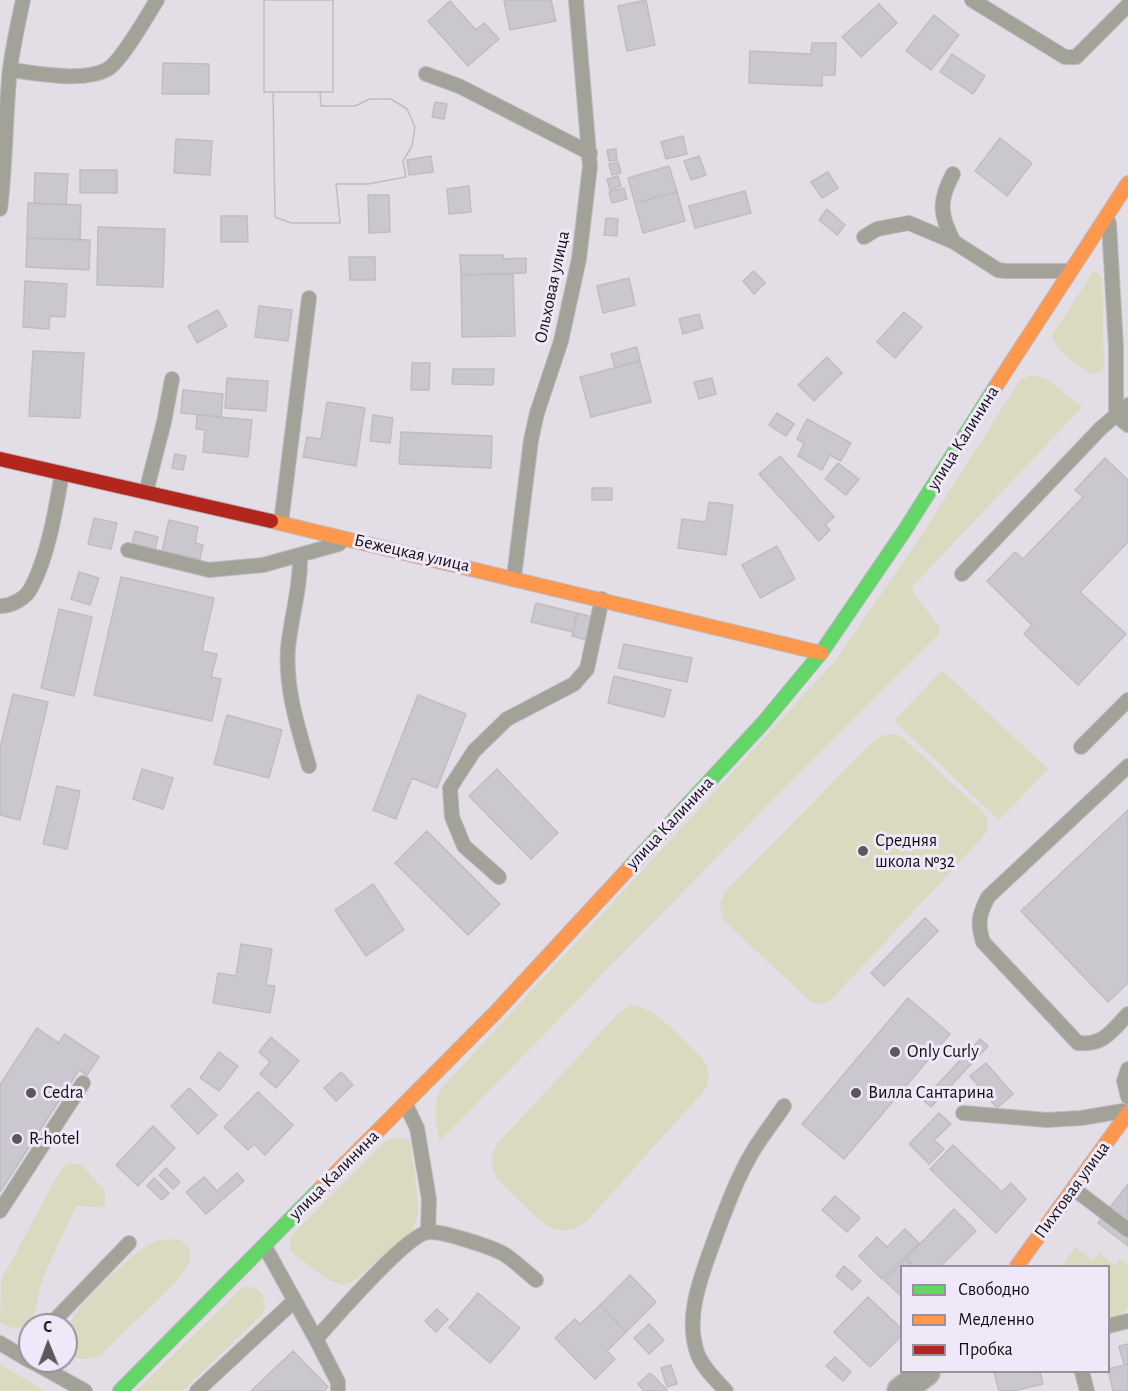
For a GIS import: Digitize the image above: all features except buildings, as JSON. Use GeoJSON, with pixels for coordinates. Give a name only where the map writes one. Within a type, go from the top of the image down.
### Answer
{"type":"FeatureCollection","features":[{"type":"Feature","properties":{"kind":"main road","name":"улица Калинина"},"geometry":{"type":"LineString","coordinates":[[120,1391],[406,1105],[495,1012],[755,731],[821,653],[905,530],[1069,271],[1128,183]]}},
{"type":"Feature","properties":{"kind":"main road","name":"Бежецкая улица"},"geometry":{"type":"LineString","coordinates":[[0,459],[357,540],[821,653]]}},
{"type":"Feature","properties":{"kind":"main road","name":"Пихтовая улица"},"geometry":{"type":"LineString","coordinates":[[1018,1265],[1128,1112]]}},
{"type":"Feature","properties":{"kind":"street"},"geometry":{"type":"LineString","coordinates":[[901,1391],[924,1373]]}},
{"type":"Feature","properties":{"kind":"lane"},"geometry":{"type":"LineString","coordinates":[[0,209],[3,133],[10,70],[23,0]]}},
{"type":"Feature","properties":{"kind":"lane"},"geometry":{"type":"LineString","coordinates":[[10,70],[86,76],[108,69],[126,49],[157,0]]}},
{"type":"Feature","properties":{"kind":"lane","name":"Ольховая улица"},"geometry":{"type":"LineString","coordinates":[[514,578],[526,473],[537,413],[561,341],[579,259],[590,166],[576,0]]}},
{"type":"Feature","properties":{"kind":"lane"},"geometry":{"type":"LineString","coordinates":[[972,0],[1065,57],[1076,57],[1128,5]]}},
{"type":"Feature","properties":{"kind":"lane"},"geometry":{"type":"LineString","coordinates":[[426,74],[459,86],[590,153]]}},
{"type":"Feature","properties":{"kind":"lane"},"geometry":{"type":"LineString","coordinates":[[953,174],[945,189],[942,202],[946,226],[954,242]]}},
{"type":"Feature","properties":{"kind":"lane"},"geometry":{"type":"LineString","coordinates":[[1109,212],[1116,348],[1116,415]]}},
{"type":"Feature","properties":{"kind":"lane"},"geometry":{"type":"LineString","coordinates":[[864,237],[877,229],[909,223],[954,242],[998,270],[1069,271]]}},
{"type":"Feature","properties":{"kind":"lane"},"geometry":{"type":"LineString","coordinates":[[281,523],[309,298]]}},
{"type":"Feature","properties":{"kind":"lane"},"geometry":{"type":"LineString","coordinates":[[146,492],[164,422],[172,379]]}},
{"type":"Feature","properties":{"kind":"lane"},"geometry":{"type":"LineString","coordinates":[[962,574],[1101,428],[1128,405]]}},
{"type":"Feature","properties":{"kind":"lane"},"geometry":{"type":"LineString","coordinates":[[1116,415],[1128,425]]}},
{"type":"Feature","properties":{"kind":"lane"},"geometry":{"type":"LineString","coordinates":[[0,606],[21,599],[31,589],[44,553],[62,473]]}},
{"type":"Feature","properties":{"kind":"lane"},"geometry":{"type":"LineString","coordinates":[[128,550],[209,570],[262,565],[357,540]]}},
{"type":"Feature","properties":{"kind":"lane"},"geometry":{"type":"LineString","coordinates":[[300,555],[300,572],[288,649],[291,702],[309,766]]}},
{"type":"Feature","properties":{"kind":"lane"},"geometry":{"type":"LineString","coordinates":[[499,877],[464,846],[452,817],[450,788],[474,751],[507,719],[574,684],[587,669],[603,599]]}},
{"type":"Feature","properties":{"kind":"lane"},"geometry":{"type":"LineString","coordinates":[[1081,747],[1128,700]]}},
{"type":"Feature","properties":{"kind":"lane"},"geometry":{"type":"LineString","coordinates":[[1128,766],[988,897],[980,913],[978,928],[983,942],[1078,1043],[1102,1041],[1128,1014]]}},
{"type":"Feature","properties":{"kind":"lane"},"geometry":{"type":"LineString","coordinates":[[1128,1069],[1124,1081],[1128,1097]]}},
{"type":"Feature","properties":{"kind":"lane"},"geometry":{"type":"LineString","coordinates":[[0,1210],[83,1083]]}},
{"type":"Feature","properties":{"kind":"lane"},"geometry":{"type":"LineString","coordinates":[[406,1105],[417,1128],[429,1199],[428,1232]]}},
{"type":"Feature","properties":{"kind":"lane"},"geometry":{"type":"LineString","coordinates":[[726,1391],[711,1375],[699,1356],[693,1334],[694,1310],[700,1280],[734,1187],[753,1151],[784,1106]]}},
{"type":"Feature","properties":{"kind":"lane"},"geometry":{"type":"LineString","coordinates":[[963,1113],[1047,1120],[1128,1112]]}},
{"type":"Feature","properties":{"kind":"lane"},"geometry":{"type":"LineString","coordinates":[[1074,1189],[1128,1230]]}},
{"type":"Feature","properties":{"kind":"lane"},"geometry":{"type":"LineString","coordinates":[[316,1339],[369,1280],[412,1240],[428,1232],[460,1238],[503,1254],[536,1280]]}},
{"type":"Feature","properties":{"kind":"lane"},"geometry":{"type":"LineString","coordinates":[[62,1313],[129,1243]]}},
{"type":"Feature","properties":{"kind":"lane"},"geometry":{"type":"LineString","coordinates":[[264,1245],[338,1382],[338,1391]]}},
{"type":"Feature","properties":{"kind":"lane"},"geometry":{"type":"LineString","coordinates":[[196,1391],[294,1301]]}},
{"type":"Feature","properties":{"kind":"lane"},"geometry":{"type":"LineString","coordinates":[[1110,1326],[1128,1321]]}},
{"type":"Feature","properties":{"kind":"lane"},"geometry":{"type":"LineString","coordinates":[[0,1343],[18,1351]]}},
{"type":"Feature","properties":{"kind":"lane"},"geometry":{"type":"LineString","coordinates":[[56,1373],[85,1391]]}},
{"type":"Feature","properties":{"kind":"lane"},"geometry":{"type":"LineString","coordinates":[[1082,1373],[1087,1391]]}},
{"type":"Feature","properties":{"kind":"green space"},"geometry":{"type":"Polygon","coordinates":[[[1093,272],[1102,277],[1104,364],[1100,371],[1093,374],[1062,352],[1052,335],[1093,272]]]}},
{"type":"Feature","properties":{"kind":"green space"},"geometry":{"type":"Polygon","coordinates":[[[1033,375],[1047,379],[1082,407],[913,586],[912,590],[940,628],[939,634],[795,777],[439,1142],[436,1109],[440,1090],[835,661],[921,536],[1020,380],[1033,375]]]}},
{"type":"Feature","properties":{"kind":"green space"},"geometry":{"type":"Polygon","coordinates":[[[942,670],[1048,769],[999,820],[894,721],[942,670]]]}},
{"type":"Feature","properties":{"kind":"green space"},"geometry":{"type":"Polygon","coordinates":[[[891,734],[902,737],[983,812],[988,828],[983,837],[831,1000],[820,1004],[812,1003],[723,920],[720,909],[722,899],[725,892],[874,740],[891,734]]]}},
{"type":"Feature","properties":{"kind":"green space"},"geometry":{"type":"Polygon","coordinates":[[[631,1005],[641,1007],[660,1018],[702,1058],[708,1071],[708,1082],[704,1091],[587,1221],[569,1230],[555,1229],[541,1221],[497,1179],[492,1166],[493,1153],[497,1144],[617,1015],[631,1005]]]}},
{"type":"Feature","properties":{"kind":"green space"},"geometry":{"type":"Polygon","coordinates":[[[403,1138],[410,1141],[416,1181],[418,1215],[412,1232],[352,1282],[342,1285],[327,1279],[290,1251],[290,1237],[387,1139],[403,1138]]]}},
{"type":"Feature","properties":{"kind":"green space"},"geometry":{"type":"Polygon","coordinates":[[[70,1164],[81,1164],[105,1191],[105,1205],[76,1206],[46,1271],[35,1313],[18,1313],[18,1328],[4,1325],[0,1323],[1,1280],[61,1169],[70,1164]]]}},
{"type":"Feature","properties":{"kind":"green space"},"geometry":{"type":"Polygon","coordinates":[[[159,1240],[181,1240],[190,1249],[190,1262],[177,1281],[101,1355],[86,1359],[78,1358],[77,1313],[79,1310],[104,1282],[132,1257],[159,1240]]]}},
{"type":"Feature","properties":{"kind":"green space"},"geometry":{"type":"Polygon","coordinates":[[[1076,1247],[1093,1261],[1099,1253],[1115,1266],[1120,1259],[1128,1265],[1128,1307],[1114,1325],[1110,1321],[1110,1265],[1062,1265],[1076,1247]]]}},
{"type":"Feature","properties":{"kind":"green space"},"geometry":{"type":"Polygon","coordinates":[[[243,1287],[255,1288],[262,1294],[264,1309],[262,1315],[182,1391],[136,1391],[243,1287]]]}},
{"type":"Feature","properties":{"kind":"green space"},"geometry":{"type":"Polygon","coordinates":[[[0,1364],[45,1391],[0,1391],[0,1364]]]}},
{"type":"Feature","properties":{"kind":"traffic: fast"},"geometry":{"type":"LineString","coordinates":[[630,867],[763,723],[821,653],[905,530],[996,386]]}},
{"type":"Feature","properties":{"kind":"traffic: fast"},"geometry":{"type":"LineString","coordinates":[[120,1391],[321,1188]]}},
{"type":"Feature","properties":{"kind":"traffic: slow"},"geometry":{"type":"LineString","coordinates":[[996,386],[1128,183]]}},
{"type":"Feature","properties":{"kind":"traffic: slow"},"geometry":{"type":"LineString","coordinates":[[271,521],[821,653]]}},
{"type":"Feature","properties":{"kind":"traffic: slow"},"geometry":{"type":"LineString","coordinates":[[321,1188],[495,1013],[630,867]]}},
{"type":"Feature","properties":{"kind":"traffic: slow"},"geometry":{"type":"LineString","coordinates":[[1018,1265],[1128,1113]]}},
{"type":"Feature","properties":{"kind":"traffic: jam"},"geometry":{"type":"LineString","coordinates":[[0,459],[271,521]]}},
{"type":"Feature","properties":{"kind":"place","name":"Средняя школа №32"},"geometry":{"type":"Point","coordinates":[863,851]}},
{"type":"Feature","properties":{"kind":"place","name":"Only Curly"},"geometry":{"type":"Point","coordinates":[895,1052]}},
{"type":"Feature","properties":{"kind":"place","name":"Cedra"},"geometry":{"type":"Point","coordinates":[31,1093]}},
{"type":"Feature","properties":{"kind":"place","name":"Вилла Сантарина"},"geometry":{"type":"Point","coordinates":[856,1093]}},
{"type":"Feature","properties":{"kind":"place","name":"R-hotel"},"geometry":{"type":"Point","coordinates":[17,1139]}}]}
